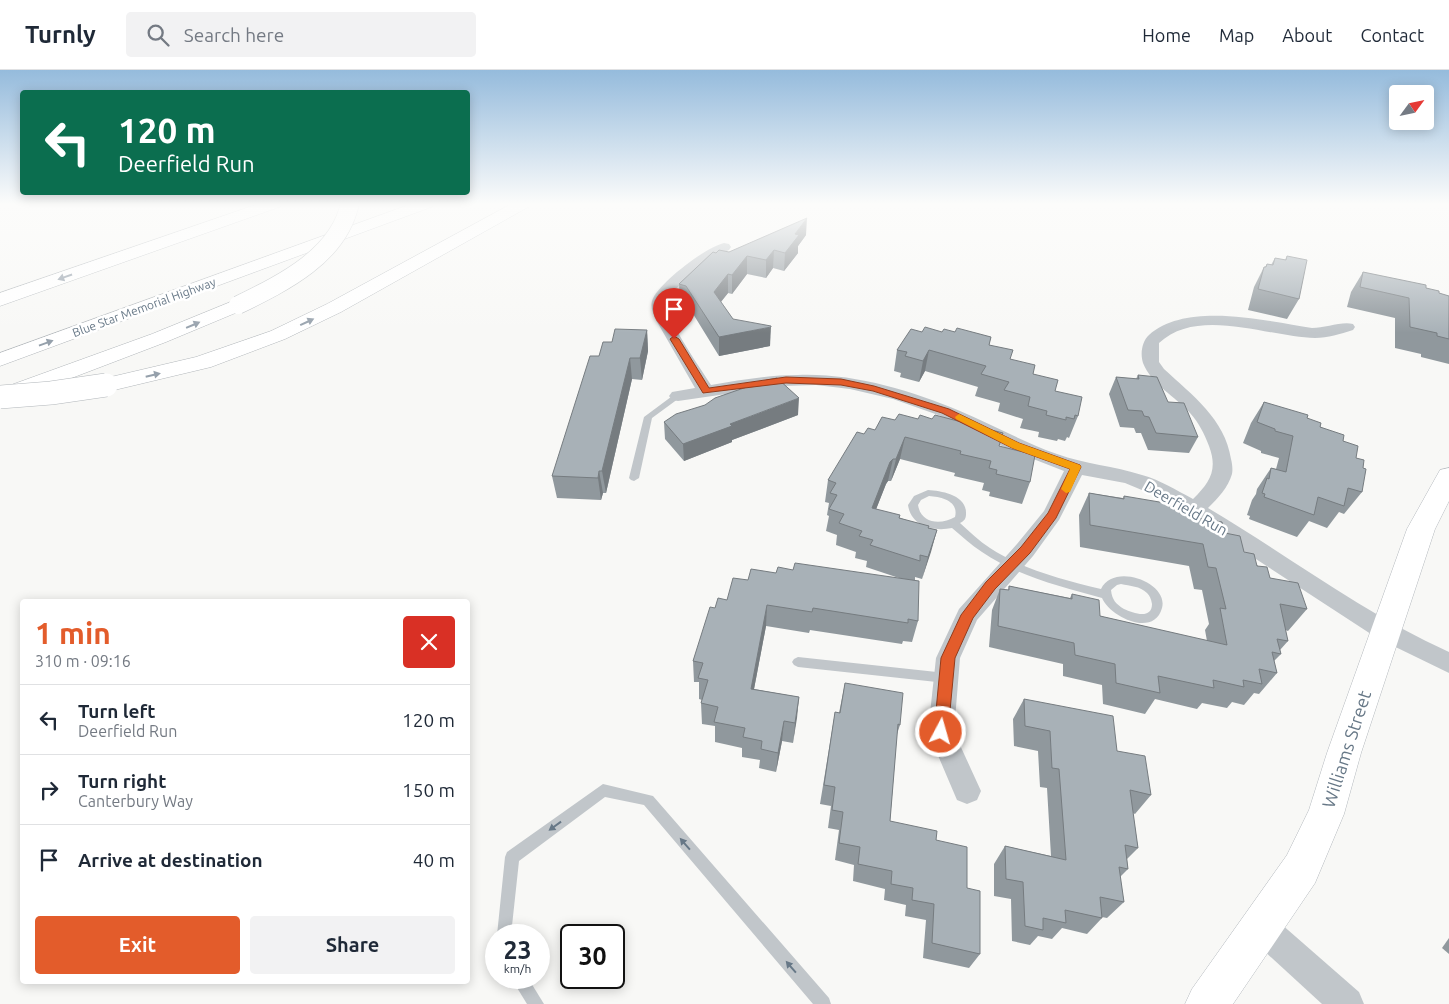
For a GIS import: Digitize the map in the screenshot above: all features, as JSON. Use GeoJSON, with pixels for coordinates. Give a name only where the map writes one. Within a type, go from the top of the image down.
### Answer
{"type":"FeatureCollection","features":[{"type":"Feature","properties":{"kind":"main road"},"geometry":{"type":"LineString","coordinates":[[0,300],[152,247]]}},
{"type":"Feature","properties":{"kind":"main road","name":"Blue Star Memorial Highway"},"geometry":{"type":"LineString","coordinates":[[0,360],[309,247]]}},
{"type":"Feature","properties":{"kind":"main road"},"geometry":{"type":"LineString","coordinates":[[0,397],[159,338],[238,305],[279,284],[318,256],[327,247]]}},
{"type":"Feature","properties":{"kind":"main road"},"geometry":{"type":"LineString","coordinates":[[0,397],[51,394],[106,385],[187,366],[234,352],[278,335],[334,308],[445,247]]}},
{"type":"Feature","properties":{"kind":"main road","name":"Williams Street"},"geometry":{"type":"LineString","coordinates":[[1207,1004],[1301,869],[1326,814],[1344,753],[1421,530],[1449,476]]}},
{"type":"Feature","properties":{"kind":"street"},"geometry":{"type":"LineString","coordinates":[[706,391],[664,322],[658,307],[662,295],[708,253],[724,247]]}},
{"type":"Feature","properties":{"kind":"street"},"geometry":{"type":"LineString","coordinates":[[1194,510],[1214,490],[1223,472],[1220,450],[1210,425],[1196,408],[1157,372],[1151,362],[1151,342],[1163,331],[1176,326],[1198,322],[1215,321],[1312,333],[1325,333],[1347,327]]}},
{"type":"Feature","properties":{"kind":"street","name":"Deerfield Run"},"geometry":{"type":"LineString","coordinates":[[678,396],[786,380],[841,382],[874,388],[945,411],[1015,445],[1076,467],[1128,477],[1153,487],[1194,510],[1385,631],[1449,663]]}},
{"type":"Feature","properties":{"kind":"street"},"geometry":{"type":"LineString","coordinates":[[967,791],[941,732],[948,658],[968,615],[1052,515],[1076,467]]}},
{"type":"Feature","properties":{"kind":"street"},"geometry":{"type":"LineString","coordinates":[[1261,926],[1347,1004]]}},
{"type":"Feature","properties":{"kind":"lane"},"geometry":{"type":"LineString","coordinates":[[634,478],[648,417],[678,396]]}},
{"type":"Feature","properties":{"kind":"lane"},"geometry":{"type":"LineString","coordinates":[[928,493],[944,494],[952,498],[961,508],[962,514],[960,519],[954,524],[942,527],[926,523],[915,514],[913,502],[916,498],[928,493]]}},
{"type":"Feature","properties":{"kind":"lane"},"geometry":{"type":"LineString","coordinates":[[954,524],[988,552],[1079,588],[1106,594],[1114,608],[1130,617],[1147,618],[1158,610],[1157,598],[1146,586],[1130,580],[1114,581],[1106,589],[1106,594]]}},
{"type":"Feature","properties":{"kind":"lane"},"geometry":{"type":"LineString","coordinates":[[798,662],[946,678]]}},
{"type":"Feature","properties":{"kind":"lane"},"geometry":{"type":"LineString","coordinates":[[505,924],[512,857],[603,790],[648,800],[823,1004]]}},
{"type":"Feature","properties":{"kind":"lane"},"geometry":{"type":"LineString","coordinates":[[526,989],[536,1004]]}},
{"type":"Feature","properties":{"kind":"building"},"geometry":{"type":"Polygon","coordinates":[[[741,247],[790,247],[785,253],[774,250],[766,260],[747,256],[732,275],[728,274],[714,292],[733,319],[771,327],[719,337],[686,286],[679,284],[713,252],[716,253],[719,250],[729,252],[741,247]]]}},
{"type":"Feature","properties":{"kind":"building"},"geometry":{"type":"Polygon","coordinates":[[[1287,256],[1307,260],[1299,299],[1258,289],[1264,267],[1267,264],[1273,265],[1275,258],[1286,260],[1287,256]]]}},
{"type":"Feature","properties":{"kind":"building"},"geometry":{"type":"Polygon","coordinates":[[[1363,272],[1426,285],[1426,288],[1449,296],[1449,339],[1437,336],[1437,333],[1410,327],[1409,298],[1360,287],[1363,272]]]}},
{"type":"Feature","properties":{"kind":"building"},"geometry":{"type":"Polygon","coordinates":[[[925,327],[942,332],[944,329],[955,332],[957,328],[991,337],[989,345],[1013,350],[1010,359],[1035,365],[1033,374],[1058,380],[1055,391],[1082,397],[1078,416],[1075,415],[1074,419],[1066,417],[1066,420],[1046,415],[1047,411],[1028,406],[1030,397],[1004,390],[1009,382],[981,374],[986,366],[929,350],[923,361],[905,356],[907,352],[897,350],[911,329],[922,332],[925,327]]]}},
{"type":"Feature","properties":{"kind":"building"},"geometry":{"type":"Polygon","coordinates":[[[615,329],[647,330],[640,358],[630,358],[602,471],[599,471],[598,478],[552,476],[590,356],[599,356],[603,342],[612,342],[615,329]]]}},
{"type":"Feature","properties":{"kind":"building"},"geometry":{"type":"Polygon","coordinates":[[[1138,375],[1157,377],[1168,402],[1184,403],[1198,437],[1156,433],[1149,417],[1144,416],[1142,411],[1128,410],[1116,377],[1139,379],[1138,375]]]}},
{"type":"Feature","properties":{"kind":"building"},"geometry":{"type":"Polygon","coordinates":[[[777,378],[799,398],[683,444],[664,422],[676,414],[705,405],[715,398],[777,378]]]}},
{"type":"Feature","properties":{"kind":"building"},"geometry":{"type":"Polygon","coordinates":[[[1264,402],[1308,415],[1307,418],[1321,423],[1320,427],[1344,435],[1343,441],[1358,446],[1356,458],[1364,460],[1363,468],[1366,469],[1362,492],[1348,488],[1344,506],[1318,497],[1314,515],[1264,497],[1265,494],[1262,493],[1267,478],[1269,479],[1271,468],[1286,472],[1293,436],[1275,431],[1275,429],[1257,422],[1264,402]]]}},
{"type":"Feature","properties":{"kind":"building"},"geometry":{"type":"Polygon","coordinates":[[[899,414],[918,419],[920,415],[932,419],[935,415],[1003,433],[999,446],[1035,455],[1030,482],[996,474],[997,470],[989,468],[991,461],[960,454],[961,451],[905,437],[896,459],[890,462],[872,508],[900,515],[899,518],[937,530],[928,557],[920,555],[920,561],[870,545],[873,540],[859,536],[862,531],[839,523],[844,514],[829,509],[837,495],[830,493],[836,483],[828,480],[857,432],[864,434],[868,428],[875,430],[882,417],[895,420],[899,414]]]}},
{"type":"Feature","properties":{"kind":"building"},"geometry":{"type":"Polygon","coordinates":[[[1089,493],[1124,499],[1124,496],[1177,505],[1178,510],[1196,513],[1197,518],[1222,522],[1225,533],[1240,536],[1244,552],[1254,554],[1257,566],[1267,567],[1270,578],[1298,583],[1307,609],[1280,604],[1288,641],[1277,639],[1281,654],[1272,652],[1277,673],[1259,669],[1262,684],[1243,680],[1244,687],[1213,680],[1214,688],[1158,676],[1160,693],[1116,683],[1115,664],[1075,655],[1074,643],[998,626],[1000,589],[1009,590],[1009,586],[1072,599],[1072,594],[1099,600],[1100,616],[1227,645],[1220,608],[1226,609],[1216,568],[1208,567],[1203,544],[1090,525],[1089,493]]]}},
{"type":"Feature","properties":{"kind":"building"},"geometry":{"type":"Polygon","coordinates":[[[795,563],[919,581],[918,621],[908,619],[908,623],[813,608],[812,612],[767,605],[751,689],[799,697],[795,723],[784,721],[778,753],[761,749],[762,741],[743,737],[745,728],[714,722],[718,707],[701,703],[708,680],[698,678],[703,663],[693,661],[710,607],[715,608],[718,598],[727,600],[733,578],[748,580],[751,569],[776,573],[778,567],[793,570],[795,563]]]}},
{"type":"Feature","properties":{"kind":"building"},"geometry":{"type":"Polygon","coordinates":[[[845,683],[903,693],[900,725],[898,724],[890,821],[937,831],[936,840],[967,847],[967,888],[980,891],[980,954],[932,943],[934,904],[912,900],[913,888],[891,884],[892,871],[858,864],[860,847],[839,843],[843,812],[832,810],[835,787],[824,785],[835,712],[840,713],[845,683]]]}},
{"type":"Feature","properties":{"kind":"building"},"geometry":{"type":"Polygon","coordinates":[[[1024,699],[1113,716],[1117,751],[1145,756],[1151,795],[1130,790],[1138,848],[1125,845],[1128,869],[1119,867],[1124,902],[1100,897],[1102,918],[1065,910],[1066,923],[1043,918],[1043,930],[1025,926],[1023,882],[1006,879],[1005,846],[1066,860],[1059,769],[1052,768],[1050,731],[1025,726],[1024,699]]]}},
{"type":"Feature","properties":{"kind":"slow traffic"},"geometry":{"type":"LineString","coordinates":[[959,417],[1015,445],[1076,467],[1066,489]]}},
{"type":"Feature","properties":{"kind":"route"},"geometry":{"type":"LineString","coordinates":[[674,339],[706,391],[786,380],[841,382],[874,388],[945,411],[1015,445],[1076,467],[1052,515],[1026,550],[991,586],[968,615],[948,658],[941,732]]}}]}
